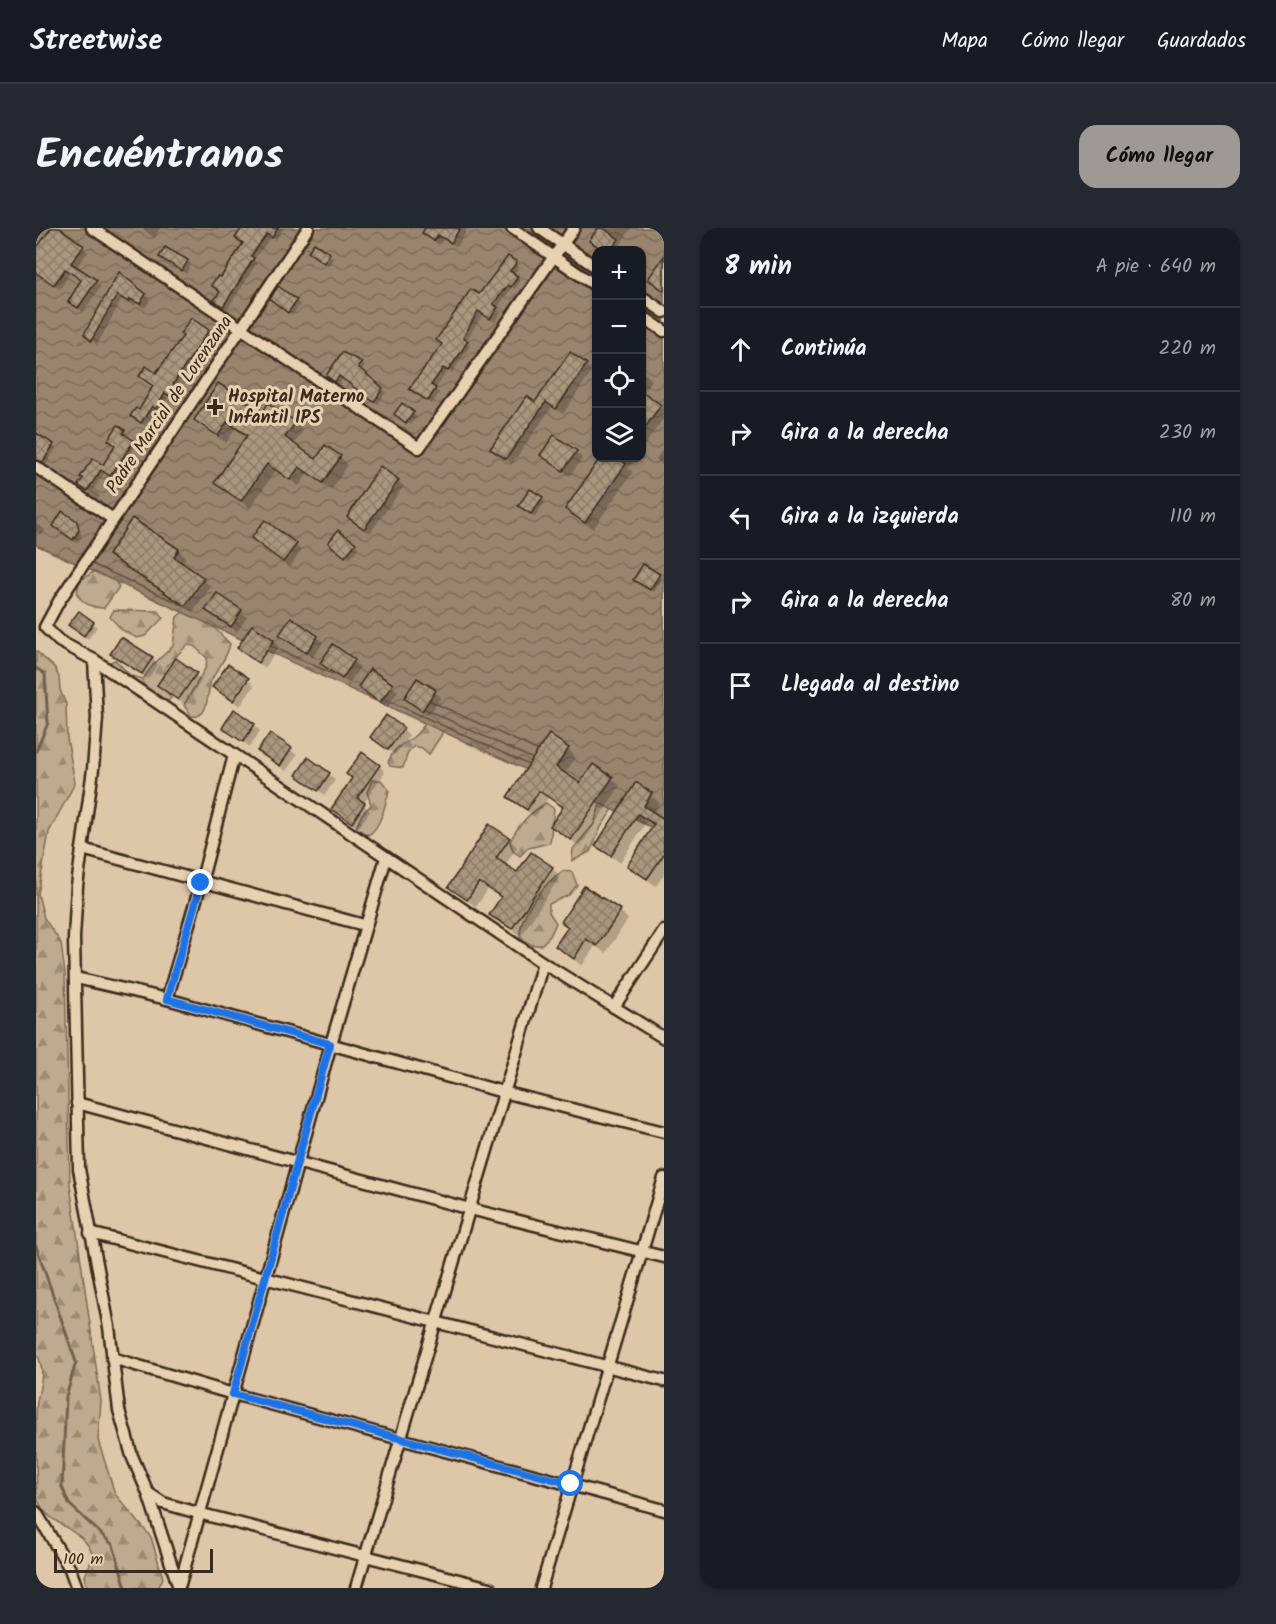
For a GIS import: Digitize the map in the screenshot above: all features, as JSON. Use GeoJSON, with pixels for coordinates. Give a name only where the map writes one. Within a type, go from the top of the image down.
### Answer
{"type":"FeatureCollection","features":[{"type":"Feature","properties":{"kind":"street"},"geometry":{"type":"LineString","coordinates":[[92,228],[243,327],[419,448],[574,228]]}},
{"type":"Feature","properties":{"kind":"street","name":"Padre Marcial de Lorenzana"},"geometry":{"type":"LineString","coordinates":[[94,660],[59,641],[45,627],[59,601],[113,519],[308,228]]}},
{"type":"Feature","properties":{"kind":"street"},"geometry":{"type":"LineString","coordinates":[[512,228],[592,283]]}},
{"type":"Feature","properties":{"kind":"street"},"geometry":{"type":"LineString","coordinates":[[539,228],[592,264]]}},
{"type":"Feature","properties":{"kind":"street"},"geometry":{"type":"LineString","coordinates":[[646,300],[664,312]]}},
{"type":"Feature","properties":{"kind":"street"},"geometry":{"type":"LineString","coordinates":[[646,319],[664,331]]}},
{"type":"Feature","properties":{"kind":"street"},"geometry":{"type":"LineString","coordinates":[[36,467],[113,519]]}},
{"type":"Feature","properties":{"kind":"street"},"geometry":{"type":"LineString","coordinates":[[94,660],[543,963],[664,1038]]}},
{"type":"Feature","properties":{"kind":"street"},"geometry":{"type":"LineString","coordinates":[[94,660],[97,718],[74,928],[79,1169],[107,1316],[119,1410],[132,1455],[148,1493],[180,1586]]}},
{"type":"Feature","properties":{"kind":"street"},"geometry":{"type":"LineString","coordinates":[[167,999],[201,883],[234,755]]}},
{"type":"Feature","properties":{"kind":"street"},"geometry":{"type":"LineString","coordinates":[[82,849],[201,883],[364,925]]}},
{"type":"Feature","properties":{"kind":"street"},"geometry":{"type":"LineString","coordinates":[[180,1586],[198,1513],[266,1281],[330,1044],[386,858]]}},
{"type":"Feature","properties":{"kind":"street"},"geometry":{"type":"LineString","coordinates":[[614,1007],[664,931]]}},
{"type":"Feature","properties":{"kind":"street"},"geometry":{"type":"LineString","coordinates":[[356,1588],[399,1438],[470,1209],[502,1092],[543,963]]}},
{"type":"Feature","properties":{"kind":"street"},"geometry":{"type":"LineString","coordinates":[[76,978],[167,999],[502,1092],[664,1132]]}},
{"type":"Feature","properties":{"kind":"street"},"geometry":{"type":"LineString","coordinates":[[77,1103],[299,1161],[470,1209],[664,1257]]}},
{"type":"Feature","properties":{"kind":"street"},"geometry":{"type":"LineString","coordinates":[[541,1588],[664,1178]]}},
{"type":"Feature","properties":{"kind":"street"},"geometry":{"type":"LineString","coordinates":[[90,1233],[266,1281],[435,1322],[664,1382]]}},
{"type":"Feature","properties":{"kind":"street"},"geometry":{"type":"LineString","coordinates":[[112,1358],[233,1394],[664,1510]]}},
{"type":"Feature","properties":{"kind":"street"},"geometry":{"type":"LineString","coordinates":[[148,1493],[163,1503],[198,1513],[490,1588]]}},
{"type":"Feature","properties":{"kind":"street"},"geometry":{"type":"LineString","coordinates":[[36,1512],[70,1569],[77,1588]]}},
{"type":"Feature","properties":{"kind":"green space"},"geometry":{"type":"Polygon","coordinates":[[[95,571],[112,576],[119,587],[104,608],[89,605],[77,594],[79,581],[95,571]]]}},
{"type":"Feature","properties":{"kind":"green space"},"geometry":{"type":"Polygon","coordinates":[[[114,610],[158,611],[163,618],[145,636],[137,638],[122,630],[110,617],[114,610]]]}},
{"type":"Feature","properties":{"kind":"green space"},"geometry":{"type":"Polygon","coordinates":[[[183,612],[205,618],[230,644],[210,684],[205,709],[197,716],[191,716],[184,705],[206,667],[207,658],[194,646],[187,645],[165,668],[161,683],[171,698],[160,710],[137,698],[106,664],[115,660],[131,676],[143,679],[153,665],[173,646],[177,617],[183,612]]]}},
{"type":"Feature","properties":{"kind":"green space"},"geometry":{"type":"Polygon","coordinates":[[[36,651],[55,668],[59,677],[60,690],[66,704],[67,738],[75,783],[49,832],[38,894],[44,918],[61,943],[65,974],[70,1185],[101,1401],[98,1440],[115,1494],[151,1537],[163,1578],[158,1588],[87,1588],[85,1576],[93,1556],[88,1546],[82,1538],[49,1516],[37,1498],[36,1410],[42,1374],[36,1352],[36,651]]]}},
{"type":"Feature","properties":{"kind":"green space"},"geometry":{"type":"Polygon","coordinates":[[[426,723],[441,725],[442,734],[429,754],[422,748],[414,746],[408,752],[403,768],[390,766],[388,762],[396,750],[426,723]]]}},
{"type":"Feature","properties":{"kind":"green space"},"geometry":{"type":"Polygon","coordinates":[[[372,780],[381,780],[389,790],[379,822],[368,835],[356,828],[362,814],[371,805],[367,792],[372,780]]]}},
{"type":"Feature","properties":{"kind":"green space"},"geometry":{"type":"Polygon","coordinates":[[[602,798],[617,803],[601,827],[590,852],[572,861],[573,849],[594,824],[602,798]]]}},
{"type":"Feature","properties":{"kind":"green space"},"geometry":{"type":"Polygon","coordinates":[[[546,803],[554,809],[550,843],[528,848],[520,856],[513,851],[510,842],[525,820],[546,803]]]}},
{"type":"Feature","properties":{"kind":"green space"},"geometry":{"type":"Polygon","coordinates":[[[563,871],[572,872],[577,885],[569,895],[549,904],[549,912],[556,923],[550,936],[541,945],[532,945],[520,938],[523,919],[541,891],[563,871]]]}},
{"type":"Feature","properties":{"kind":"water"},"geometry":{"type":"Polygon","coordinates":[[[36,228],[664,228],[664,833],[36,545],[36,228]]]}},
{"type":"Feature","properties":{"kind":"building"},"geometry":{"type":"Polygon","coordinates":[[[51,228],[60,228],[84,246],[71,263],[97,280],[78,308],[68,302],[81,280],[65,269],[54,285],[36,273],[36,249],[51,228]]]}},
{"type":"Feature","properties":{"kind":"building"},"geometry":{"type":"Polygon","coordinates":[[[242,228],[278,228],[272,238],[267,234],[251,256],[254,258],[223,307],[214,300],[220,292],[211,285],[218,276],[221,277],[243,243],[235,238],[242,228]]]}},
{"type":"Feature","properties":{"kind":"building"},"geometry":{"type":"Polygon","coordinates":[[[425,228],[460,228],[451,243],[438,235],[434,241],[422,233],[425,228]]]}},
{"type":"Feature","properties":{"kind":"building"},"geometry":{"type":"Polygon","coordinates":[[[598,228],[603,228],[619,239],[614,246],[597,246],[589,241],[598,228]]]}},
{"type":"Feature","properties":{"kind":"building"},"geometry":{"type":"Polygon","coordinates":[[[314,243],[330,253],[324,263],[308,252],[314,243]]]}},
{"type":"Feature","properties":{"kind":"building"},"geometry":{"type":"Polygon","coordinates":[[[165,247],[188,260],[182,271],[159,257],[165,247]]]}},
{"type":"Feature","properties":{"kind":"building"},"geometry":{"type":"Polygon","coordinates":[[[508,256],[517,262],[510,271],[518,276],[511,287],[508,285],[493,304],[498,307],[490,319],[478,311],[463,338],[468,341],[448,371],[443,368],[431,385],[436,388],[428,401],[409,389],[442,344],[436,340],[471,289],[479,294],[508,256]]]}},
{"type":"Feature","properties":{"kind":"building"},"geometry":{"type":"Polygon","coordinates":[[[664,256],[664,291],[648,279],[664,256]]]}},
{"type":"Feature","properties":{"kind":"building"},"geometry":{"type":"Polygon","coordinates":[[[119,272],[146,294],[140,304],[130,299],[128,302],[117,295],[91,341],[84,334],[119,272]]]}},
{"type":"Feature","properties":{"kind":"building"},"geometry":{"type":"Polygon","coordinates":[[[278,286],[297,300],[288,313],[270,299],[278,286]]]}},
{"type":"Feature","properties":{"kind":"building"},"geometry":{"type":"Polygon","coordinates":[[[191,318],[209,330],[173,384],[176,386],[170,396],[165,393],[156,409],[152,406],[141,423],[130,416],[136,408],[139,410],[153,386],[139,376],[146,366],[156,373],[183,336],[180,334],[191,318]]]}},
{"type":"Feature","properties":{"kind":"building"},"geometry":{"type":"Polygon","coordinates":[[[342,352],[362,362],[358,367],[383,388],[374,402],[339,376],[335,382],[326,376],[342,352]]]}},
{"type":"Feature","properties":{"kind":"building"},"geometry":{"type":"Polygon","coordinates":[[[570,352],[587,364],[556,409],[546,402],[506,459],[490,449],[527,396],[535,402],[570,352]]]}},
{"type":"Feature","properties":{"kind":"building"},"geometry":{"type":"Polygon","coordinates":[[[218,383],[263,412],[268,403],[296,422],[285,437],[316,459],[325,445],[341,456],[323,483],[299,467],[290,480],[267,464],[241,501],[214,483],[247,435],[227,422],[218,436],[194,420],[218,383]]]}},
{"type":"Feature","properties":{"kind":"building"},"geometry":{"type":"Polygon","coordinates":[[[646,394],[661,405],[646,426],[646,394]]]}},
{"type":"Feature","properties":{"kind":"building"},"geometry":{"type":"Polygon","coordinates":[[[402,403],[414,412],[406,423],[394,414],[402,403]]]}},
{"type":"Feature","properties":{"kind":"building"},"geometry":{"type":"Polygon","coordinates":[[[118,425],[125,430],[123,433],[134,441],[110,476],[101,470],[87,491],[78,485],[83,478],[80,477],[93,458],[103,465],[115,445],[108,440],[118,425]]]}},
{"type":"Feature","properties":{"kind":"building"},"geometry":{"type":"Polygon","coordinates":[[[36,433],[54,444],[43,462],[36,460],[36,433]]]}},
{"type":"Feature","properties":{"kind":"building"},"geometry":{"type":"Polygon","coordinates":[[[554,435],[577,451],[563,471],[540,455],[554,435]]]}},
{"type":"Feature","properties":{"kind":"building"},"geometry":{"type":"Polygon","coordinates":[[[597,462],[623,462],[626,464],[585,523],[565,509],[597,462]]]}},
{"type":"Feature","properties":{"kind":"building"},"geometry":{"type":"Polygon","coordinates":[[[380,466],[399,480],[364,529],[347,517],[380,466]]]}},
{"type":"Feature","properties":{"kind":"building"},"geometry":{"type":"Polygon","coordinates":[[[530,489],[543,497],[531,514],[518,506],[530,489]]]}},
{"type":"Feature","properties":{"kind":"building"},"geometry":{"type":"Polygon","coordinates":[[[62,511],[77,521],[79,530],[73,540],[53,526],[62,511]]]}},
{"type":"Feature","properties":{"kind":"building"},"geometry":{"type":"Polygon","coordinates":[[[132,518],[179,549],[174,557],[204,578],[185,606],[108,555],[132,518]]]}},
{"type":"Feature","properties":{"kind":"building"},"geometry":{"type":"Polygon","coordinates":[[[265,520],[297,544],[283,562],[251,538],[265,520]]]}},
{"type":"Feature","properties":{"kind":"building"},"geometry":{"type":"Polygon","coordinates":[[[338,530],[356,543],[345,557],[328,543],[338,530]]]}},
{"type":"Feature","properties":{"kind":"building"},"geometry":{"type":"Polygon","coordinates":[[[643,564],[660,574],[650,590],[633,580],[643,564]]]}},
{"type":"Feature","properties":{"kind":"building"},"geometry":{"type":"Polygon","coordinates":[[[217,593],[242,610],[231,627],[205,610],[217,593]]]}},
{"type":"Feature","properties":{"kind":"building"},"geometry":{"type":"Polygon","coordinates":[[[79,611],[94,622],[84,636],[68,625],[79,611]]]}},
{"type":"Feature","properties":{"kind":"building"},"geometry":{"type":"Polygon","coordinates":[[[291,617],[318,636],[306,653],[279,635],[291,617]]]}},
{"type":"Feature","properties":{"kind":"building"},"geometry":{"type":"Polygon","coordinates":[[[252,625],[274,640],[258,663],[237,648],[252,625]]]}},
{"type":"Feature","properties":{"kind":"building"},"geometry":{"type":"Polygon","coordinates":[[[121,637],[153,657],[142,674],[110,654],[121,637]]]}},
{"type":"Feature","properties":{"kind":"building"},"geometry":{"type":"Polygon","coordinates":[[[333,644],[355,660],[342,679],[320,663],[333,644]]]}},
{"type":"Feature","properties":{"kind":"building"},"geometry":{"type":"Polygon","coordinates":[[[176,658],[197,673],[178,700],[157,685],[176,658]]]}},
{"type":"Feature","properties":{"kind":"building"},"geometry":{"type":"Polygon","coordinates":[[[228,664],[249,678],[233,701],[212,687],[228,664]]]}},
{"type":"Feature","properties":{"kind":"building"},"geometry":{"type":"Polygon","coordinates":[[[370,669],[393,684],[380,703],[358,687],[370,669]]]}},
{"type":"Feature","properties":{"kind":"building"},"geometry":{"type":"Polygon","coordinates":[[[417,678],[436,690],[422,711],[404,698],[417,678]]]}},
{"type":"Feature","properties":{"kind":"building"},"geometry":{"type":"Polygon","coordinates":[[[234,709],[255,724],[243,742],[222,728],[234,709]]]}},
{"type":"Feature","properties":{"kind":"building"},"geometry":{"type":"Polygon","coordinates":[[[386,715],[404,728],[388,750],[370,737],[386,715]]]}},
{"type":"Feature","properties":{"kind":"building"},"geometry":{"type":"Polygon","coordinates":[[[270,733],[292,748],[280,766],[257,751],[270,733]]]}},
{"type":"Feature","properties":{"kind":"building"},"geometry":{"type":"Polygon","coordinates":[[[549,734],[569,748],[556,767],[580,783],[593,764],[613,777],[571,840],[550,826],[563,807],[539,791],[527,810],[507,797],[549,734]]]}},
{"type":"Feature","properties":{"kind":"building"},"geometry":{"type":"Polygon","coordinates":[[[362,752],[380,765],[357,798],[365,803],[352,823],[331,809],[352,778],[346,774],[362,752]]]}},
{"type":"Feature","properties":{"kind":"building"},"geometry":{"type":"Polygon","coordinates":[[[308,757],[330,773],[318,791],[296,775],[308,757]]]}},
{"type":"Feature","properties":{"kind":"building"},"geometry":{"type":"Polygon","coordinates":[[[636,782],[652,793],[644,806],[664,819],[664,854],[647,879],[627,866],[654,824],[638,814],[611,856],[595,846],[636,782]]]}},
{"type":"Feature","properties":{"kind":"building"},"geometry":{"type":"Polygon","coordinates":[[[489,824],[510,838],[496,858],[517,872],[531,852],[553,867],[512,929],[489,915],[501,897],[479,882],[467,900],[448,887],[489,824]]]}},
{"type":"Feature","properties":{"kind":"building"},"geometry":{"type":"Polygon","coordinates":[[[584,886],[621,910],[597,946],[586,939],[574,959],[555,946],[568,927],[561,922],[584,886]]]}},
{"type":"Feature","properties":{"kind":"waterway"},"geometry":{"type":"LineString","coordinates":[[36,668],[45,674],[48,723],[36,751]]}},
{"type":"Feature","properties":{"kind":"waterway"},"geometry":{"type":"LineString","coordinates":[[36,1246],[76,1362],[66,1397],[62,1487],[69,1504],[113,1545],[126,1588]]}},
{"type":"Feature","properties":{"kind":"place","name":"Hospital Materno Infantil IPS"},"geometry":{"type":"Point","coordinates":[215,407]}},
{"type":"Feature","properties":{"kind":"route"},"geometry":{"type":"LineString","coordinates":[[201,883],[167,999],[330,1044],[233,1394],[571,1484]]}}]}
